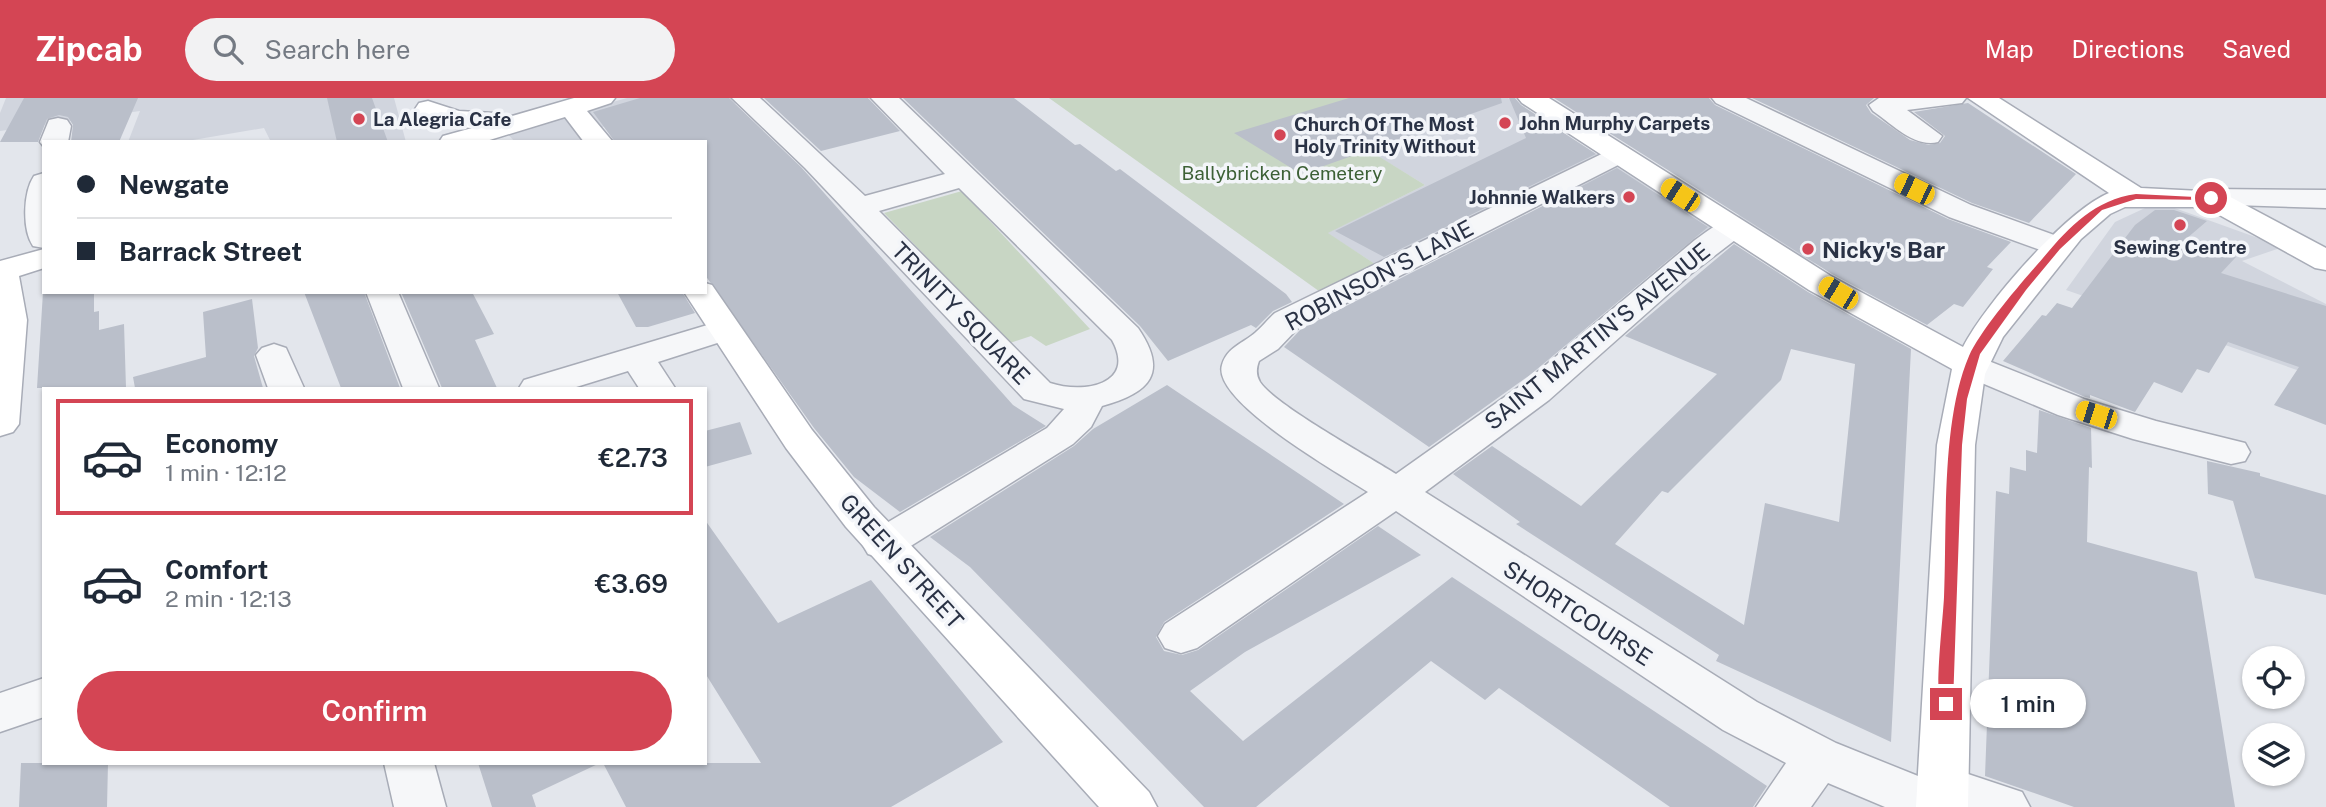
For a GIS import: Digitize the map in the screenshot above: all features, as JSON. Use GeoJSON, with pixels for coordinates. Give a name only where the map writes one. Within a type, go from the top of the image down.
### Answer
{"type":"FeatureCollection","features":[{"type":"Feature","properties":{"kind":"street"},"geometry":{"type":"LineString","coordinates":[[444,140],[602,98]]}},
{"type":"Feature","properties":{"kind":"street","name":"TRINITY SQUARE"},"geometry":{"type":"LineString","coordinates":[[745,98],[859,207],[1037,391],[1056,400],[1087,399],[1115,390],[1130,380],[1139,368],[1137,350],[1114,323],[884,98]]}},
{"type":"Feature","properties":{"kind":"street"},"geometry":{"type":"LineString","coordinates":[[1531,98],[1732,228],[1873,314],[1970,365],[2071,407],[2146,431],[2231,452]]}},
{"type":"Feature","properties":{"kind":"street"},"geometry":{"type":"LineString","coordinates":[[1725,98],[1960,211],[2057,247]]}},
{"type":"Feature","properties":{"kind":"street"},"geometry":{"type":"LineString","coordinates":[[1928,136],[1882,105],[1954,98]]}},
{"type":"Feature","properties":{"kind":"street"},"geometry":{"type":"LineString","coordinates":[[1981,98],[2136,197]]}},
{"type":"Feature","properties":{"kind":"street"},"geometry":{"type":"LineString","coordinates":[[425,103],[446,117],[467,121],[506,120],[559,110],[596,140]]}},
{"type":"Feature","properties":{"kind":"street"},"geometry":{"type":"LineString","coordinates":[[425,103],[440,140]]}},
{"type":"Feature","properties":{"kind":"street","name":"ROBINSON'S LANE"},"geometry":{"type":"LineString","coordinates":[[1241,379],[1241,362],[1245,355],[1269,339],[1287,320],[1618,154]]}},
{"type":"Feature","properties":{"kind":"street"},"geometry":{"type":"LineString","coordinates":[[859,207],[965,177]]}},
{"type":"Feature","properties":{"kind":"street"},"geometry":{"type":"LineString","coordinates":[[42,198],[42,217]]}},
{"type":"Feature","properties":{"kind":"street"},"geometry":{"type":"LineString","coordinates":[[2211,198],[2326,261]]}},
{"type":"Feature","properties":{"kind":"street"},"geometry":{"type":"LineString","coordinates":[[1942,800],[1953,483],[1961,399],[1970,365],[1987,334],[2057,247],[2099,208],[2119,199],[2326,200]]}},
{"type":"Feature","properties":{"kind":"street","name":"SAINT MARTIN'S AVENUE"},"geometry":{"type":"LineString","coordinates":[[1181,636],[1536,392],[1599,341],[1695,253],[1732,228]]}},
{"type":"Feature","properties":{"kind":"street"},"geometry":{"type":"LineString","coordinates":[[0,424],[10,320],[1,270],[42,259]]}},
{"type":"Feature","properties":{"kind":"street"},"geometry":{"type":"LineString","coordinates":[[383,294],[421,387]]}},
{"type":"Feature","properties":{"kind":"street","name":"GREEN STREET"},"geometry":{"type":"LineString","coordinates":[[701,294],[799,439],[883,544],[1131,807]]}},
{"type":"Feature","properties":{"kind":"street"},"geometry":{"type":"LineString","coordinates":[[540,387],[724,330]]}},
{"type":"Feature","properties":{"kind":"street"},"geometry":{"type":"LineString","coordinates":[[274,355],[286,387]]}},
{"type":"Feature","properties":{"kind":"street"},"geometry":{"type":"LineString","coordinates":[[637,357],[656,387]]}},
{"type":"Feature","properties":{"kind":"street","name":"SHORTCOURSE"},"geometry":{"type":"LineString","coordinates":[[1241,379],[1260,402],[1697,690],[1819,757],[1942,800],[2004,807]]}},
{"type":"Feature","properties":{"kind":"street"},"geometry":{"type":"LineString","coordinates":[[883,544],[1060,436],[1078,419],[1087,399]]}},
{"type":"Feature","properties":{"kind":"street"},"geometry":{"type":"LineString","coordinates":[[0,713],[42,698]]}},
{"type":"Feature","properties":{"kind":"street"},"geometry":{"type":"LineString","coordinates":[[1782,807],[1819,757]]}},
{"type":"Feature","properties":{"kind":"street"},"geometry":{"type":"LineString","coordinates":[[410,765],[420,807]]}},
{"type":"Feature","properties":{"kind":"shaded area"},"geometry":{"type":"Polygon","coordinates":[[[6,98],[394,98],[405,140],[270,140],[264,128],[193,140],[129,140],[140,111],[0,131],[0,113],[6,98]]]}},
{"type":"Feature","properties":{"kind":"shaded area"},"geometry":{"type":"Polygon","coordinates":[[[627,98],[757,98],[663,122],[654,114],[583,132],[589,140],[513,140],[506,132],[627,98]]]}},
{"type":"Feature","properties":{"kind":"shaded area"},"geometry":{"type":"Polygon","coordinates":[[[1385,98],[1508,98],[1707,224],[1812,196],[1890,240],[1803,267],[1743,229],[1673,253],[1561,178],[1378,266],[1327,233],[1425,185],[1361,146],[1385,98]]]}},
{"type":"Feature","properties":{"kind":"shaded area"},"geometry":{"type":"Polygon","coordinates":[[[2158,202],[2283,247],[2242,261],[2326,304],[2326,380],[2066,290],[2115,222],[2158,202]]]}},
{"type":"Feature","properties":{"kind":"green space","name":"Ballybricken Cemetery"},"geometry":{"type":"Polygon","coordinates":[[[1049,98],[1385,98],[1362,146],[1425,185],[1328,233],[1378,266],[1323,294],[1049,98]]]}},
{"type":"Feature","properties":{"kind":"green space"},"geometry":{"type":"Polygon","coordinates":[[[962,191],[1090,329],[1046,346],[1031,336],[1010,343],[884,213],[962,191]]]}},
{"type":"Feature","properties":{"kind":"building"},"geometry":{"type":"Polygon","coordinates":[[[24,98],[138,98],[120,140],[71,140],[73,125],[68,117],[59,115],[47,119],[38,142],[0,142],[24,98]]]}},
{"type":"Feature","properties":{"kind":"building"},"geometry":{"type":"Polygon","coordinates":[[[327,98],[372,98],[387,140],[337,140],[327,98]]]}},
{"type":"Feature","properties":{"kind":"building"},"geometry":{"type":"Polygon","coordinates":[[[640,98],[729,98],[801,167],[1013,405],[1046,426],[900,512],[854,477],[814,428],[707,278],[707,140],[614,140],[593,112],[640,98]]]}},
{"type":"Feature","properties":{"kind":"building"},"geometry":{"type":"Polygon","coordinates":[[[764,98],[868,98],[900,131],[821,151],[764,98]]]}},
{"type":"Feature","properties":{"kind":"building"},"geometry":{"type":"Polygon","coordinates":[[[903,98],[1014,98],[1075,145],[1080,144],[1116,171],[1120,169],[1286,294],[1292,302],[1273,311],[1256,328],[1251,325],[1168,361],[1140,326],[903,98]]]}},
{"type":"Feature","properties":{"kind":"building"},"geometry":{"type":"Polygon","coordinates":[[[1349,98],[1501,98],[1502,103],[1301,174],[1234,133],[1349,98]]]}},
{"type":"Feature","properties":{"kind":"building"},"geometry":{"type":"Polygon","coordinates":[[[1509,98],[1515,98],[1521,105],[1596,154],[1384,257],[1335,231],[1526,138],[1509,98]]]}},
{"type":"Feature","properties":{"kind":"building"},"geometry":{"type":"Polygon","coordinates":[[[1554,98],[1709,98],[1715,105],[1948,219],[2011,242],[1987,267],[1993,269],[1963,307],[1954,304],[1927,325],[1832,274],[1554,98]]]}},
{"type":"Feature","properties":{"kind":"building"},"geometry":{"type":"Polygon","coordinates":[[[1752,98],[1874,98],[1866,105],[1871,113],[1910,140],[1929,145],[1940,143],[1945,136],[1914,112],[1968,103],[2076,174],[2029,223],[1972,203],[1752,98]]]}},
{"type":"Feature","properties":{"kind":"building"},"geometry":{"type":"Polygon","coordinates":[[[1617,168],[1708,227],[1530,375],[1429,447],[1284,347],[1301,329],[1617,168]]]}},
{"type":"Feature","properties":{"kind":"building"},"geometry":{"type":"Polygon","coordinates":[[[2155,210],[2174,210],[2207,221],[2186,239],[2236,257],[2221,273],[2326,306],[2326,425],[2274,405],[2299,367],[2228,342],[2209,373],[2197,369],[2182,393],[2154,382],[2135,412],[2090,395],[2090,398],[2085,397],[2003,361],[2042,315],[2046,316],[2057,303],[2072,308],[2135,225],[2155,210]]]}},
{"type":"Feature","properties":{"kind":"building"},"geometry":{"type":"Polygon","coordinates":[[[1734,244],[1808,292],[1911,349],[1891,742],[1716,661],[1719,655],[1516,524],[1520,522],[1453,474],[1492,446],[1581,506],[1717,374],[1625,336],[1734,244]],[[1791,349],[1781,380],[1668,493],[1662,491],[1615,544],[1744,625],[1765,503],[1839,522],[1855,364],[1791,349]]]}},
{"type":"Feature","properties":{"kind":"building"},"geometry":{"type":"Polygon","coordinates":[[[43,294],[94,294],[94,312],[99,311],[99,330],[124,324],[126,387],[37,388],[43,294]]]}},
{"type":"Feature","properties":{"kind":"building"},"geometry":{"type":"Polygon","coordinates":[[[305,294],[365,294],[400,387],[341,387],[305,294]]]}},
{"type":"Feature","properties":{"kind":"building"},"geometry":{"type":"Polygon","coordinates":[[[402,294],[473,294],[494,334],[475,340],[497,387],[442,387],[402,294]]]}},
{"type":"Feature","properties":{"kind":"building"},"geometry":{"type":"Polygon","coordinates":[[[618,294],[683,294],[695,313],[648,327],[636,327],[618,294]]]}},
{"type":"Feature","properties":{"kind":"building"},"geometry":{"type":"Polygon","coordinates":[[[252,299],[258,348],[254,356],[263,387],[135,387],[133,377],[206,357],[203,312],[252,299]]]}},
{"type":"Feature","properties":{"kind":"building"},"geometry":{"type":"Polygon","coordinates":[[[1167,385],[1344,504],[1164,622],[1156,637],[1164,651],[1182,655],[1198,650],[1378,526],[1421,555],[1245,652],[1190,691],[1243,741],[1452,577],[1767,786],[1753,807],[1670,807],[1499,688],[1485,700],[1431,661],[1256,807],[1204,807],[970,567],[930,537],[1074,446],[1093,429],[1167,385]]]}},
{"type":"Feature","properties":{"kind":"building"},"geometry":{"type":"Polygon","coordinates":[[[2039,410],[2091,428],[2092,468],[2089,467],[2087,542],[2197,572],[2235,807],[2074,807],[1985,776],[1996,491],[2009,494],[2010,467],[2026,471],[2026,450],[2037,453],[2039,410]]]}},
{"type":"Feature","properties":{"kind":"building"},"geometry":{"type":"Polygon","coordinates":[[[740,422],[752,454],[707,466],[707,430],[740,422]]]}},
{"type":"Feature","properties":{"kind":"building"},"geometry":{"type":"Polygon","coordinates":[[[2207,461],[2260,473],[2260,476],[2326,495],[2326,595],[2255,578],[2233,501],[2208,494],[2207,461]]]}},
{"type":"Feature","properties":{"kind":"building"},"geometry":{"type":"Polygon","coordinates":[[[707,523],[778,623],[871,580],[1003,742],[891,807],[626,807],[604,765],[761,763],[707,676],[707,523]]]}},
{"type":"Feature","properties":{"kind":"building"},"geometry":{"type":"Polygon","coordinates":[[[21,763],[108,765],[107,807],[19,807],[21,763]]]}},
{"type":"Feature","properties":{"kind":"building"},"geometry":{"type":"Polygon","coordinates":[[[479,765],[596,765],[532,795],[536,807],[492,807],[479,765]]]}},
{"type":"Feature","properties":{"kind":"place","name":"La Alegria Cafe"},"geometry":{"type":"Point","coordinates":[359,119]}},
{"type":"Feature","properties":{"kind":"place","name":"John Murphy Carpets"},"geometry":{"type":"Point","coordinates":[1505,123]}},
{"type":"Feature","properties":{"kind":"place","name":"Church Of The Most Holy Trinity Without"},"geometry":{"type":"Point","coordinates":[1280,135]}},
{"type":"Feature","properties":{"kind":"place","name":"Johnnie Walkers"},"geometry":{"type":"Point","coordinates":[1629,197]}},
{"type":"Feature","properties":{"kind":"place","name":"Sewing Centre"},"geometry":{"type":"Point","coordinates":[2180,225]}},
{"type":"Feature","properties":{"kind":"place","name":"Nicky's Bar"},"geometry":{"type":"Point","coordinates":[1808,249]}},
{"type":"Feature","properties":{"kind":"route"},"geometry":{"type":"LineString","coordinates":[[1946,704],[1956,445],[1961,399],[1975,354],[2022,288],[2057,247],[2083,220],[2105,204],[2136,197],[2211,198]]}}]}
